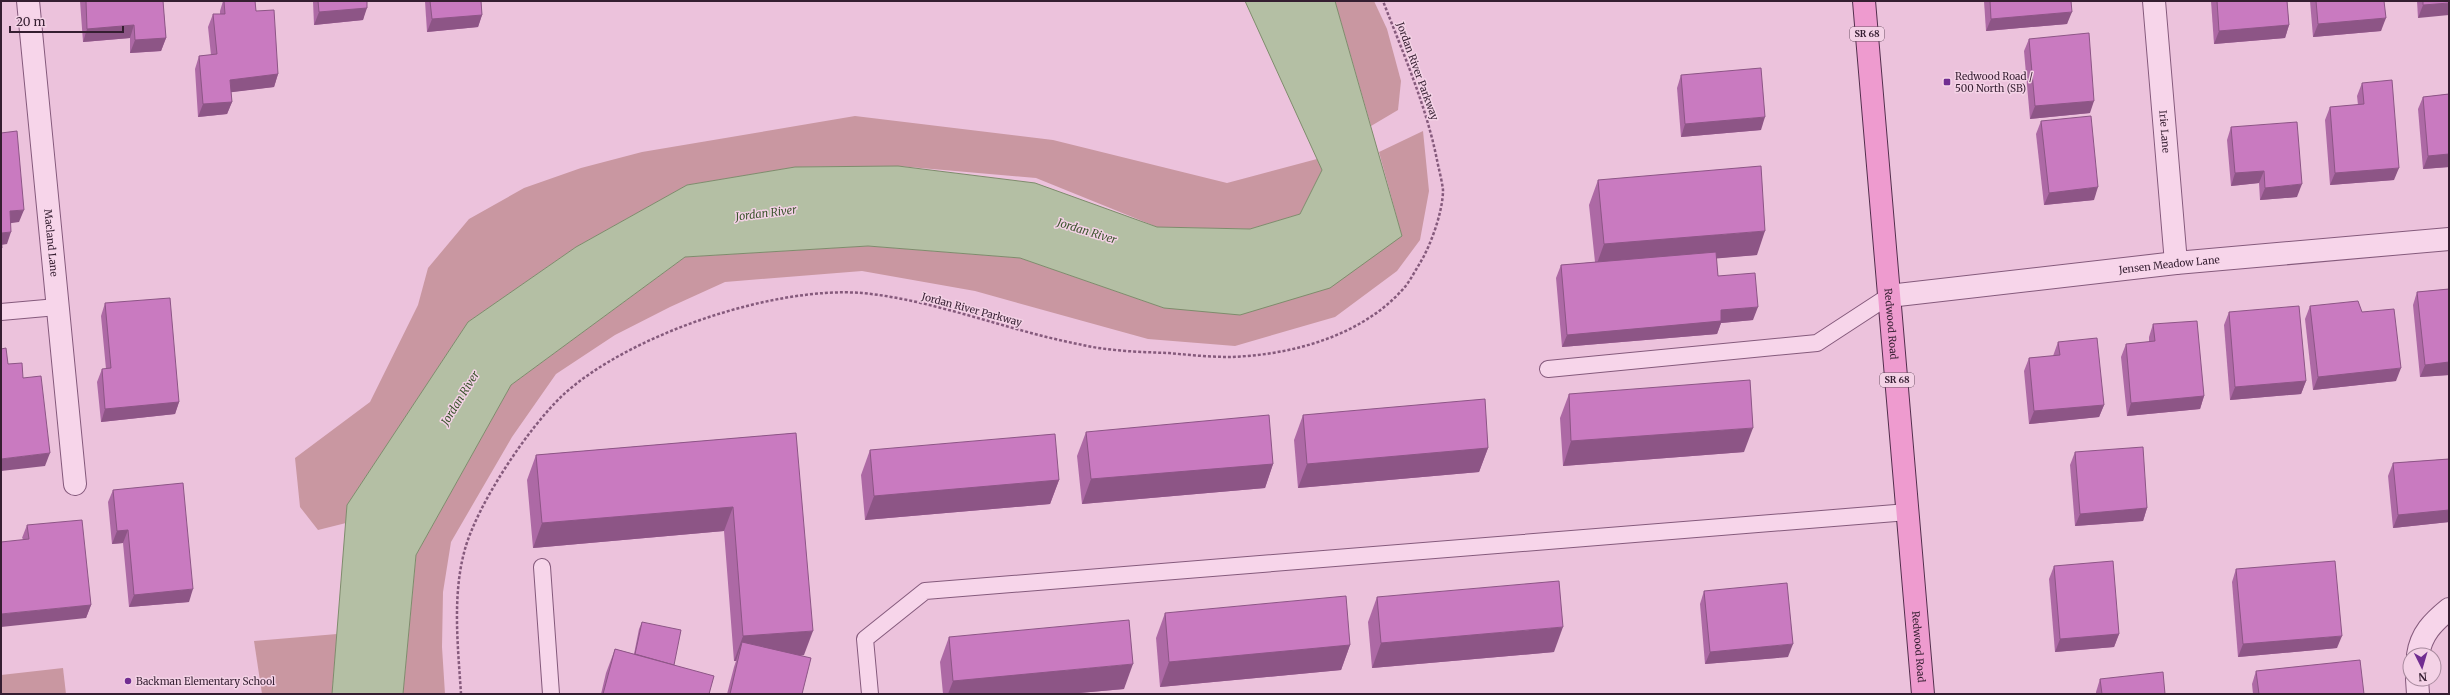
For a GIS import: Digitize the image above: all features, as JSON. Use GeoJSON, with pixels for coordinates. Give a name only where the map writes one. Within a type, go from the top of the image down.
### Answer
{"type":"FeatureCollection","features":[{"type":"Feature","properties":{"kind":"main road","name":"Redwood Road"},"geometry":{"type":"LineString","coordinates":[[1864,1],[1923,694]]}},
{"type":"Feature","properties":{"kind":"street","name":"Macland Lane"},"geometry":{"type":"LineString","coordinates":[[28,1],[75,484]]}},
{"type":"Feature","properties":{"kind":"street","name":"Irie Lane"},"geometry":{"type":"LineString","coordinates":[[2154,1],[2176,263]]}},
{"type":"Feature","properties":{"kind":"street","name":"Jensen Meadow Lane"},"geometry":{"type":"LineString","coordinates":[[1890,296],[2176,263],[2449,239]]}},
{"type":"Feature","properties":{"kind":"street"},"geometry":{"type":"LineString","coordinates":[[2419,647],[2431,624],[2449,609]]}},
{"type":"Feature","properties":{"kind":"lane"},"geometry":{"type":"LineString","coordinates":[[1548,369],[1817,343],[1890,296]]}},
{"type":"Feature","properties":{"kind":"lane"},"geometry":{"type":"LineString","coordinates":[[1,312],[58,307]]}},
{"type":"Feature","properties":{"kind":"lane"},"geometry":{"type":"LineString","coordinates":[[870,694],[865,639],[926,591],[1908,512]]}},
{"type":"Feature","properties":{"kind":"lane"},"geometry":{"type":"LineString","coordinates":[[542,567],[551,694]]}},
{"type":"Feature","properties":{"kind":"path","name":"Jordan River Parkway"},"geometry":{"type":"LineString","coordinates":[[461,694],[458,586],[466,548],[498,478],[541,420],[563,396],[590,374],[674,330],[729,312],[792,296],[860,293],[910,301],[1081,345],[1146,352],[1231,357],[1289,349],[1343,334],[1378,312],[1405,287],[1431,244],[1443,192],[1431,129],[1383,1]]}},
{"type":"Feature","properties":{"kind":"shaded area"},"geometry":{"type":"Polygon","coordinates":[[[1335,1],[1374,1],[1387,29],[1401,81],[1398,110],[1371,126],[1335,1]]]}},
{"type":"Feature","properties":{"kind":"shaded area"},"geometry":{"type":"Polygon","coordinates":[[[855,116],[1053,140],[1227,183],[1317,159],[1322,170],[1300,214],[1250,229],[1157,227],[1036,178],[898,166],[795,167],[687,185],[576,247],[468,322],[347,505],[346,523],[318,530],[300,507],[295,458],[370,402],[418,305],[428,268],[469,219],[524,188],[581,168],[642,152],[855,116]]]}},
{"type":"Feature","properties":{"kind":"shaded area"},"geometry":{"type":"Polygon","coordinates":[[[1423,131],[1429,191],[1420,240],[1397,271],[1335,317],[1235,346],[1148,339],[975,291],[862,271],[725,282],[670,307],[615,335],[556,374],[512,437],[451,542],[443,592],[442,647],[445,694],[403,694],[416,555],[511,385],[685,257],[868,246],[1020,258],[1164,308],[1402,236],[1379,152],[1423,131]]]}},
{"type":"Feature","properties":{"kind":"shaded area"},"geometry":{"type":"Polygon","coordinates":[[[337,634],[332,694],[262,694],[254,641],[337,634]]]}},
{"type":"Feature","properties":{"kind":"shaded area"},"geometry":{"type":"Polygon","coordinates":[[[63,668],[66,694],[1,694],[1,675],[63,668]]]}},
{"type":"Feature","properties":{"kind":"water","name":"Jordan River"},"geometry":{"type":"Polygon","coordinates":[[[1245,1],[1335,1],[1402,236],[1330,288],[1240,315],[1164,308],[1020,258],[868,246],[685,257],[511,385],[416,555],[403,694],[332,694],[347,505],[468,322],[576,247],[687,185],[795,167],[898,166],[1035,183],[1157,227],[1250,229],[1300,214],[1322,170],[1245,1]]]}},
{"type":"Feature","properties":{"kind":"building"},"geometry":{"type":"Polygon","coordinates":[[[86,1],[163,1],[166,38],[135,40],[134,25],[87,29],[86,1]]]}},
{"type":"Feature","properties":{"kind":"building"},"geometry":{"type":"Polygon","coordinates":[[[224,1],[255,1],[256,11],[274,10],[278,74],[230,80],[232,102],[203,104],[199,56],[217,54],[213,14],[225,14],[224,1]]]}},
{"type":"Feature","properties":{"kind":"building"},"geometry":{"type":"Polygon","coordinates":[[[318,1],[367,1],[367,8],[319,12],[318,1]]]}},
{"type":"Feature","properties":{"kind":"building"},"geometry":{"type":"Polygon","coordinates":[[[430,1],[481,1],[482,15],[432,19],[430,1]]]}},
{"type":"Feature","properties":{"kind":"building"},"geometry":{"type":"Polygon","coordinates":[[[1990,1],[2071,1],[2072,12],[1991,19],[1990,1]]]}},
{"type":"Feature","properties":{"kind":"building"},"geometry":{"type":"Polygon","coordinates":[[[2217,1],[2287,1],[2289,25],[2219,31],[2217,1]]]}},
{"type":"Feature","properties":{"kind":"building"},"geometry":{"type":"Polygon","coordinates":[[[2316,1],[2384,1],[2386,18],[2318,24],[2316,1]]]}},
{"type":"Feature","properties":{"kind":"building"},"geometry":{"type":"Polygon","coordinates":[[[2423,1],[2449,1],[2449,3],[2423,5],[2423,1]]]}},
{"type":"Feature","properties":{"kind":"building"},"geometry":{"type":"Polygon","coordinates":[[[2089,33],[2094,101],[2035,106],[2029,39],[2089,33]]]}},
{"type":"Feature","properties":{"kind":"building"},"geometry":{"type":"Polygon","coordinates":[[[1761,68],[1765,117],[1685,124],[1681,75],[1761,68]]]}},
{"type":"Feature","properties":{"kind":"building"},"geometry":{"type":"Polygon","coordinates":[[[2392,80],[2399,168],[2335,173],[2330,107],[2364,104],[2362,83],[2392,80]]]}},
{"type":"Feature","properties":{"kind":"building"},"geometry":{"type":"Polygon","coordinates":[[[2449,94],[2449,154],[2428,156],[2423,97],[2449,94]]]}},
{"type":"Feature","properties":{"kind":"building"},"geometry":{"type":"Polygon","coordinates":[[[2091,116],[2098,187],[2049,193],[2041,121],[2091,116]]]}},
{"type":"Feature","properties":{"kind":"building"},"geometry":{"type":"Polygon","coordinates":[[[2297,122],[2302,184],[2265,188],[2264,171],[2235,173],[2231,127],[2297,122]]]}},
{"type":"Feature","properties":{"kind":"building"},"geometry":{"type":"Polygon","coordinates":[[[17,131],[24,210],[10,211],[11,232],[1,233],[1,133],[17,131]]]}},
{"type":"Feature","properties":{"kind":"building"},"geometry":{"type":"Polygon","coordinates":[[[1761,166],[1765,231],[1604,244],[1598,180],[1761,166]]]}},
{"type":"Feature","properties":{"kind":"building"},"geometry":{"type":"Polygon","coordinates":[[[1716,252],[1718,276],[1755,273],[1758,307],[1721,310],[1721,321],[1567,335],[1561,265],[1716,252]]]}},
{"type":"Feature","properties":{"kind":"building"},"geometry":{"type":"Polygon","coordinates":[[[2449,289],[2449,362],[2425,365],[2417,292],[2449,289]]]}},
{"type":"Feature","properties":{"kind":"building"},"geometry":{"type":"Polygon","coordinates":[[[170,298],[179,402],[105,409],[102,369],[111,368],[105,303],[170,298]]]}},
{"type":"Feature","properties":{"kind":"building"},"geometry":{"type":"Polygon","coordinates":[[[2358,301],[2362,312],[2394,309],[2401,368],[2318,377],[2310,306],[2358,301]]]}},
{"type":"Feature","properties":{"kind":"building"},"geometry":{"type":"Polygon","coordinates":[[[2299,306],[2306,381],[2235,387],[2229,312],[2299,306]]]}},
{"type":"Feature","properties":{"kind":"building"},"geometry":{"type":"Polygon","coordinates":[[[2197,321],[2204,396],[2131,403],[2126,344],[2155,341],[2153,324],[2197,321]]]}},
{"type":"Feature","properties":{"kind":"building"},"geometry":{"type":"Polygon","coordinates":[[[2097,338],[2104,405],[2034,411],[2029,358],[2060,355],[2058,342],[2097,338]]]}},
{"type":"Feature","properties":{"kind":"building"},"geometry":{"type":"Polygon","coordinates":[[[6,348],[8,364],[22,363],[23,378],[41,376],[50,453],[1,459],[1,349],[6,348]]]}},
{"type":"Feature","properties":{"kind":"building"},"geometry":{"type":"Polygon","coordinates":[[[1750,380],[1753,428],[1571,441],[1569,394],[1750,380]]]}},
{"type":"Feature","properties":{"kind":"building"},"geometry":{"type":"Polygon","coordinates":[[[1485,399],[1488,448],[1307,464],[1303,415],[1485,399]]]}},
{"type":"Feature","properties":{"kind":"building"},"geometry":{"type":"Polygon","coordinates":[[[1269,415],[1273,464],[1091,479],[1086,432],[1269,415]]]}},
{"type":"Feature","properties":{"kind":"building"},"geometry":{"type":"Polygon","coordinates":[[[796,433],[813,631],[743,636],[733,507],[542,523],[536,455],[796,433]]]}},
{"type":"Feature","properties":{"kind":"building"},"geometry":{"type":"Polygon","coordinates":[[[1055,434],[1059,480],[874,496],[870,450],[1055,434]]]}},
{"type":"Feature","properties":{"kind":"building"},"geometry":{"type":"Polygon","coordinates":[[[2143,447],[2147,508],[2080,514],[2075,452],[2143,447]]]}},
{"type":"Feature","properties":{"kind":"building"},"geometry":{"type":"Polygon","coordinates":[[[2449,459],[2449,510],[2398,515],[2393,463],[2449,459]]]}},
{"type":"Feature","properties":{"kind":"building"},"geometry":{"type":"Polygon","coordinates":[[[183,483],[193,589],[134,595],[128,530],[117,531],[113,490],[183,483]]]}},
{"type":"Feature","properties":{"kind":"building"},"geometry":{"type":"Polygon","coordinates":[[[82,520],[91,605],[1,614],[1,542],[29,539],[27,525],[82,520]]]}},
{"type":"Feature","properties":{"kind":"building"},"geometry":{"type":"Polygon","coordinates":[[[2113,561],[2119,634],[2060,639],[2054,566],[2113,561]]]}},
{"type":"Feature","properties":{"kind":"building"},"geometry":{"type":"Polygon","coordinates":[[[2335,561],[2342,636],[2243,644],[2236,569],[2335,561]]]}},
{"type":"Feature","properties":{"kind":"building"},"geometry":{"type":"Polygon","coordinates":[[[1559,581],[1563,627],[1381,643],[1377,597],[1559,581]]]}},
{"type":"Feature","properties":{"kind":"building"},"geometry":{"type":"Polygon","coordinates":[[[1787,583],[1793,644],[1710,652],[1704,591],[1787,583]]]}},
{"type":"Feature","properties":{"kind":"building"},"geometry":{"type":"Polygon","coordinates":[[[1346,596],[1350,645],[1169,662],[1165,613],[1346,596]]]}},
{"type":"Feature","properties":{"kind":"building"},"geometry":{"type":"Polygon","coordinates":[[[1129,620],[1133,664],[953,681],[949,637],[1129,620]]]}},
{"type":"Feature","properties":{"kind":"building"},"geometry":{"type":"Polygon","coordinates":[[[642,622],[681,630],[674,665],[635,654],[642,622]]]}},
{"type":"Feature","properties":{"kind":"building"},"geometry":{"type":"Polygon","coordinates":[[[742,642],[811,658],[802,694],[730,694],[742,642]]]}},
{"type":"Feature","properties":{"kind":"building"},"geometry":{"type":"Polygon","coordinates":[[[615,649],[714,676],[709,694],[603,694],[615,649]]]}},
{"type":"Feature","properties":{"kind":"building"},"geometry":{"type":"Polygon","coordinates":[[[2360,660],[2364,694],[2259,694],[2256,671],[2360,660]]]}},
{"type":"Feature","properties":{"kind":"building"},"geometry":{"type":"Polygon","coordinates":[[[2163,672],[2165,694],[2102,694],[2100,679],[2163,672]]]}},
{"type":"Feature","properties":{"kind":"place","name":"Redwood Road / 500 North (SB)"},"geometry":{"type":"Point","coordinates":[1947,82]}},
{"type":"Feature","properties":{"kind":"place","name":"Backman Elementary School"},"geometry":{"type":"Point","coordinates":[128,681]}}]}
